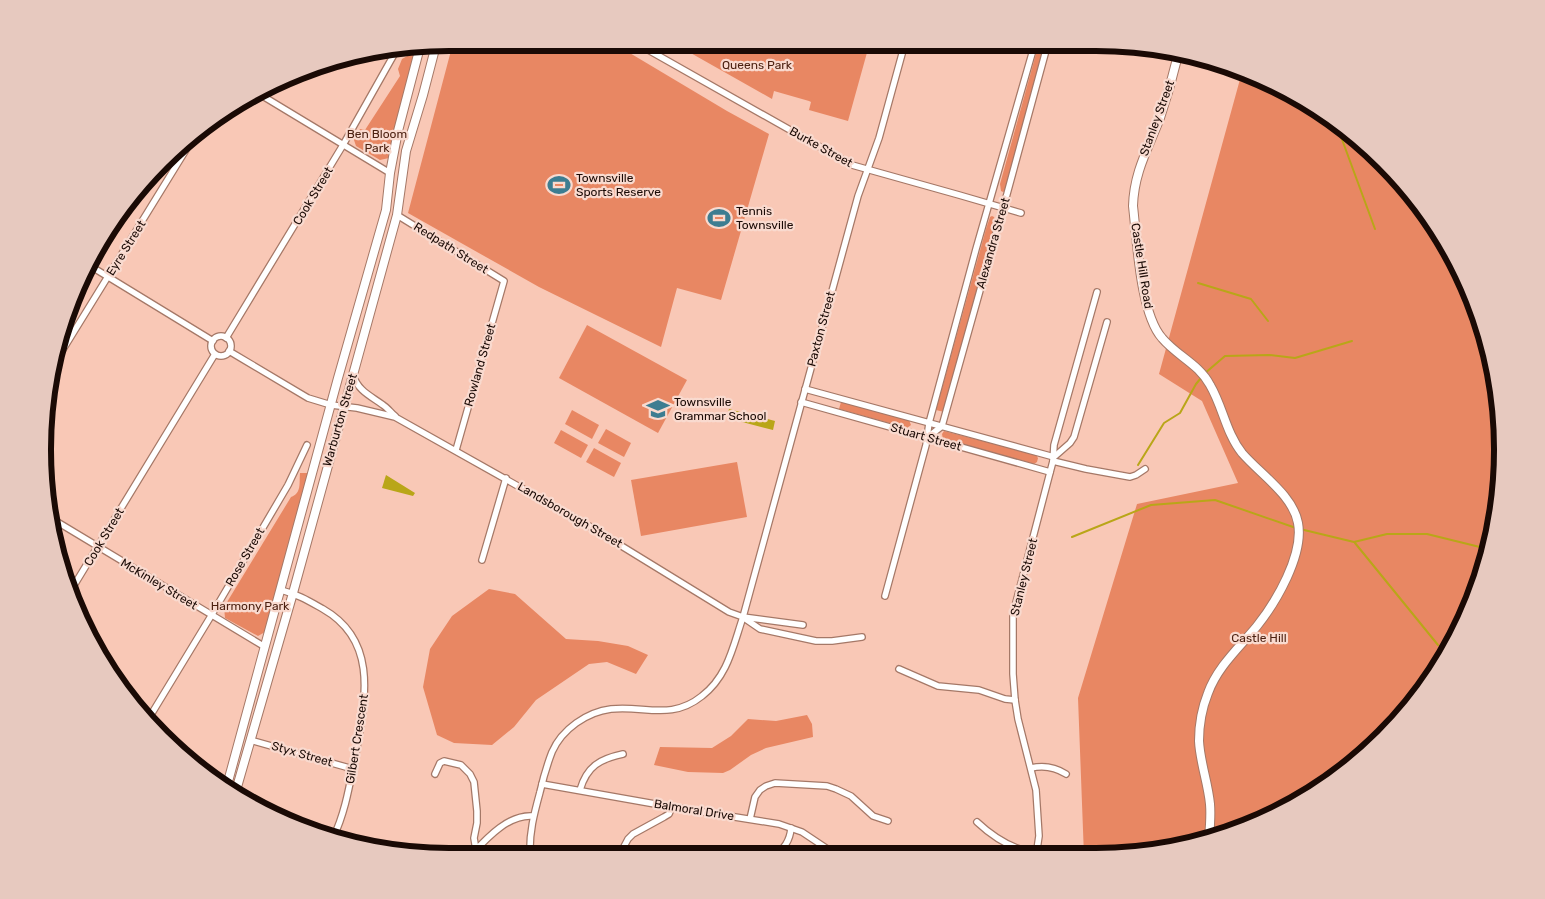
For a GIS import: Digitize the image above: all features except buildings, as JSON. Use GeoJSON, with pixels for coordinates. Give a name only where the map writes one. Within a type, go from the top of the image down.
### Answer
{"type":"FeatureCollection","features":[{"type":"Feature","properties":{"kind":"main road","name":"Warburton Street"},"geometry":{"type":"LineString","coordinates":[[237,786],[293,593],[397,215],[406,151],[434,52]]}},
{"type":"Feature","properties":{"kind":"main road","name":"Warburton Street"},"geometry":{"type":"LineString","coordinates":[[228,781],[386,210],[390,173],[398,131],[419,53]]}},
{"type":"Feature","properties":{"kind":"main road","name":"Stanley Street"},"geometry":{"type":"LineString","coordinates":[[1135,182],[1159,118],[1176,60]]}},
{"type":"Feature","properties":{"kind":"main road","name":"Castle Hill Road"},"geometry":{"type":"LineString","coordinates":[[1135,182],[1133,206],[1143,288],[1155,326],[1161,337],[1175,351],[1202,372],[1242,453],[1286,498],[1297,516],[1297,548],[1293,563],[1269,609],[1217,674],[1204,706],[1199,740],[1210,805],[1209,831]]}},
{"type":"Feature","properties":{"kind":"street","name":"Burke Street"},"geometry":{"type":"LineString","coordinates":[[650,51],[852,165],[1003,207],[1021,214]]}},
{"type":"Feature","properties":{"kind":"street","name":"Paxton Street"},"geometry":{"type":"LineString","coordinates":[[530,848],[533,816],[542,784],[552,752],[564,734],[581,720],[600,712],[620,709],[658,712],[671,710],[694,702],[711,688],[725,670],[743,617],[852,219],[879,138],[903,51]]}},
{"type":"Feature","properties":{"kind":"street","name":"Alexandra Street"},"geometry":{"type":"LineString","coordinates":[[885,596],[989,203],[1033,51]]}},
{"type":"Feature","properties":{"kind":"street","name":"Alexandra Street"},"geometry":{"type":"LineString","coordinates":[[942,426],[1046,51]]}},
{"type":"Feature","properties":{"kind":"street","name":"Cook Street"},"geometry":{"type":"LineString","coordinates":[[226,338],[343,145],[393,56]]}},
{"type":"Feature","properties":{"kind":"street"},"geometry":{"type":"LineString","coordinates":[[264,97],[390,173]]}},
{"type":"Feature","properties":{"kind":"street","name":"Eyre Street"},"geometry":{"type":"LineString","coordinates":[[65,346],[184,153]]}},
{"type":"Feature","properties":{"kind":"street","name":"Redpath Street"},"geometry":{"type":"LineString","coordinates":[[397,215],[504,281]]}},
{"type":"Feature","properties":{"kind":"street"},"geometry":{"type":"LineString","coordinates":[[95,268],[213,341]]}},
{"type":"Feature","properties":{"kind":"street","name":"Rowland Street"},"geometry":{"type":"LineString","coordinates":[[456,450],[504,281]]}},
{"type":"Feature","properties":{"kind":"street","name":"Stanley Street"},"geometry":{"type":"LineString","coordinates":[[1037,848],[1039,836],[1036,790],[1015,700],[1013,674],[1014,614],[1054,459],[1054,445],[1097,292]]}},
{"type":"Feature","properties":{"kind":"street"},"geometry":{"type":"LineString","coordinates":[[1054,459],[1074,437],[1107,322]]}},
{"type":"Feature","properties":{"kind":"street"},"geometry":{"type":"LineString","coordinates":[[220,336],[226,338],[230,346],[229,351],[221,356],[215,354],[211,346],[213,341],[220,336]]}},
{"type":"Feature","properties":{"kind":"street","name":"Landsborough Street"},"geometry":{"type":"LineString","coordinates":[[229,351],[308,398],[331,405],[395,416]]}},
{"type":"Feature","properties":{"kind":"street","name":"Cook Street"},"geometry":{"type":"LineString","coordinates":[[75,584],[215,354]]}},
{"type":"Feature","properties":{"kind":"street","name":"Landsborough Street"},"geometry":{"type":"LineString","coordinates":[[353,374],[355,382],[360,388],[395,416],[589,526],[728,611],[743,617],[760,629],[816,641],[862,637]]}},
{"type":"Feature","properties":{"kind":"street","name":"Stuart Street"},"geometry":{"type":"LineString","coordinates":[[805,389],[942,426],[1086,469],[1130,477],[1144,470]]}},
{"type":"Feature","properties":{"kind":"street","name":"Stuart Street"},"geometry":{"type":"LineString","coordinates":[[802,402],[1050,472]]}},
{"type":"Feature","properties":{"kind":"street"},"geometry":{"type":"LineString","coordinates":[[928,437],[942,426]]}},
{"type":"Feature","properties":{"kind":"street","name":"Rose Street"},"geometry":{"type":"LineString","coordinates":[[152,714],[288,485],[307,445]]}},
{"type":"Feature","properties":{"kind":"street"},"geometry":{"type":"LineString","coordinates":[[482,560],[506,478]]}},
{"type":"Feature","properties":{"kind":"street","name":"McKinley Street"},"geometry":{"type":"LineString","coordinates":[[58,523],[264,648]]}},
{"type":"Feature","properties":{"kind":"street","name":"Gilbert Crescent"},"geometry":{"type":"LineString","coordinates":[[281,590],[300,596],[328,612],[339,621],[350,634],[359,650],[365,676],[365,696],[353,769],[343,816],[336,831]]}},
{"type":"Feature","properties":{"kind":"street","name":"Landsborough Street"},"geometry":{"type":"LineString","coordinates":[[743,617],[803,625]]}},
{"type":"Feature","properties":{"kind":"street"},"geometry":{"type":"LineString","coordinates":[[899,669],[938,686],[979,690],[1005,699],[1015,700]]}},
{"type":"Feature","properties":{"kind":"street","name":"Styx Street"},"geometry":{"type":"LineString","coordinates":[[250,740],[353,769]]}},
{"type":"Feature","properties":{"kind":"street"},"geometry":{"type":"LineString","coordinates":[[580,790],[584,778],[592,768],[603,760],[623,754]]}},
{"type":"Feature","properties":{"kind":"street"},"geometry":{"type":"LineString","coordinates":[[435,774],[440,763],[447,760],[461,765],[470,774],[474,782],[477,811],[474,838],[476,848]]}},
{"type":"Feature","properties":{"kind":"street"},"geometry":{"type":"LineString","coordinates":[[1031,768],[1050,766],[1066,774]]}},
{"type":"Feature","properties":{"kind":"street"},"geometry":{"type":"LineString","coordinates":[[750,820],[755,797],[760,790],[775,783],[827,786],[836,789],[851,796],[873,816],[888,821]]}},
{"type":"Feature","properties":{"kind":"street","name":"Balmoral Drive"},"geometry":{"type":"LineString","coordinates":[[542,784],[672,808],[780,824],[802,832],[826,848]]}},
{"type":"Feature","properties":{"kind":"street"},"geometry":{"type":"LineString","coordinates":[[624,848],[633,834],[669,814],[672,808]]}},
{"type":"Feature","properties":{"kind":"street"},"geometry":{"type":"LineString","coordinates":[[478,848],[505,824],[515,819],[533,816]]}},
{"type":"Feature","properties":{"kind":"street"},"geometry":{"type":"LineString","coordinates":[[977,822],[989,834],[1018,848]]}},
{"type":"Feature","properties":{"kind":"street"},"geometry":{"type":"LineString","coordinates":[[783,848],[787,844],[791,828]]}},
{"type":"Feature","properties":{"kind":"green space","name":"Townsville Sports Reserve"},"geometry":{"type":"Polygon","coordinates":[[[451,51],[626,51],[769,134],[721,300],[677,288],[661,347],[539,287],[408,213],[451,51]]]}},
{"type":"Feature","properties":{"kind":"green space","name":"Queens Park"},"geometry":{"type":"Polygon","coordinates":[[[687,51],[867,51],[848,121],[809,110],[811,102],[809,101],[774,91],[772,99],[687,51]]]}},
{"type":"Feature","properties":{"kind":"green space"},"geometry":{"type":"Polygon","coordinates":[[[1037,51],[1044,51],[1005,191],[1001,191],[1000,184],[1037,51]]]}},
{"type":"Feature","properties":{"kind":"green space","name":"Ben Bloom Park"},"geometry":{"type":"Polygon","coordinates":[[[416,53],[389,158],[380,160],[356,146],[354,140],[360,129],[365,130],[400,76],[398,69],[402,59],[416,53]]]}},
{"type":"Feature","properties":{"kind":"green space","name":"Castle Hill"},"geometry":{"type":"Polygon","coordinates":[[[1240,79],[1272,92],[1317,118],[1358,150],[1395,187],[1411,207],[1427,228],[1453,273],[1473,321],[1486,372],[1490,398],[1494,450],[1493,476],[1486,527],[1473,578],[1453,626],[1427,671],[1395,712],[1358,749],[1338,765],[1317,781],[1272,807],[1224,827],[1173,840],[1147,844],[1084,848],[1078,698],[1137,504],[1238,483],[1202,401],[1159,374],[1240,79]]]}},
{"type":"Feature","properties":{"kind":"green space"},"geometry":{"type":"Polygon","coordinates":[[[992,216],[996,223],[944,412],[936,410],[986,229],[992,216]]]}},
{"type":"Feature","properties":{"kind":"green space"},"geometry":{"type":"Polygon","coordinates":[[[587,325],[687,380],[658,433],[559,378],[587,325]]]}},
{"type":"Feature","properties":{"kind":"green space"},"geometry":{"type":"Polygon","coordinates":[[[841,402],[909,420],[911,425],[907,428],[839,409],[841,402]]]}},
{"type":"Feature","properties":{"kind":"green space"},"geometry":{"type":"Polygon","coordinates":[[[572,410],[599,425],[592,439],[565,424],[572,410]]]}},
{"type":"Feature","properties":{"kind":"green space"},"geometry":{"type":"Polygon","coordinates":[[[606,429],[631,443],[624,457],[598,443],[606,429]]]}},
{"type":"Feature","properties":{"kind":"green space"},"geometry":{"type":"Polygon","coordinates":[[[561,430],[588,445],[581,458],[554,443],[561,430]]]}},
{"type":"Feature","properties":{"kind":"green space"},"geometry":{"type":"Polygon","coordinates":[[[944,431],[1036,455],[1038,458],[1037,462],[1034,464],[943,439],[942,434],[944,431]]]}},
{"type":"Feature","properties":{"kind":"green space"},"geometry":{"type":"Polygon","coordinates":[[[594,448],[621,463],[614,477],[586,462],[594,448]]]}},
{"type":"Feature","properties":{"kind":"green space"},"geometry":{"type":"Polygon","coordinates":[[[737,462],[747,517],[641,536],[631,480],[737,462]]]}},
{"type":"Feature","properties":{"kind":"green space","name":"Harmony Park"},"geometry":{"type":"Polygon","coordinates":[[[300,473],[308,473],[265,632],[258,636],[225,618],[224,607],[291,497],[297,493],[300,473]]]}},
{"type":"Feature","properties":{"kind":"green space"},"geometry":{"type":"Polygon","coordinates":[[[489,589],[515,594],[566,639],[598,641],[628,646],[648,655],[636,674],[607,662],[589,664],[536,700],[514,727],[492,745],[454,743],[437,735],[423,687],[430,649],[452,616],[489,589]]]}},
{"type":"Feature","properties":{"kind":"green space"},"geometry":{"type":"Polygon","coordinates":[[[807,715],[812,724],[813,737],[766,748],[723,773],[688,772],[654,765],[660,747],[712,748],[731,736],[748,719],[776,721],[807,715]]]}},
{"type":"Feature","properties":{"kind":"shaded area"},"geometry":{"type":"Polygon","coordinates":[[[729,409],[775,421],[773,430],[727,418],[729,409]]]}},
{"type":"Feature","properties":{"kind":"shaded area"},"geometry":{"type":"Polygon","coordinates":[[[386,475],[415,493],[413,496],[382,488],[386,475]]]}},
{"type":"Feature","properties":{"kind":"waterway"},"geometry":{"type":"LineString","coordinates":[[1341,136],[1375,229]]}},
{"type":"Feature","properties":{"kind":"waterway"},"geometry":{"type":"LineString","coordinates":[[1198,283],[1251,299],[1268,321]]}},
{"type":"Feature","properties":{"kind":"waterway"},"geometry":{"type":"LineString","coordinates":[[1204,374],[1225,356],[1269,355],[1295,358],[1352,341]]}},
{"type":"Feature","properties":{"kind":"waterway"},"geometry":{"type":"LineString","coordinates":[[1138,465],[1164,423],[1180,413],[1201,378]]}},
{"type":"Feature","properties":{"kind":"waterway"},"geometry":{"type":"LineString","coordinates":[[1072,537],[1151,505],[1215,500],[1296,528]]}},
{"type":"Feature","properties":{"kind":"waterway"},"geometry":{"type":"LineString","coordinates":[[1300,529],[1354,542],[1387,534],[1427,534],[1481,547]]}},
{"type":"Feature","properties":{"kind":"waterway"},"geometry":{"type":"LineString","coordinates":[[1355,543],[1438,645]]}},
{"type":"Feature","properties":{"kind":"place","name":"Townsville Sports Reserve"},"geometry":{"type":"Point","coordinates":[559,185]}},
{"type":"Feature","properties":{"kind":"place","name":"Tennis Townsville"},"geometry":{"type":"Point","coordinates":[719,218]}},
{"type":"Feature","properties":{"kind":"place","name":"Townsville Grammar School"},"geometry":{"type":"Point","coordinates":[658,409]}}]}
